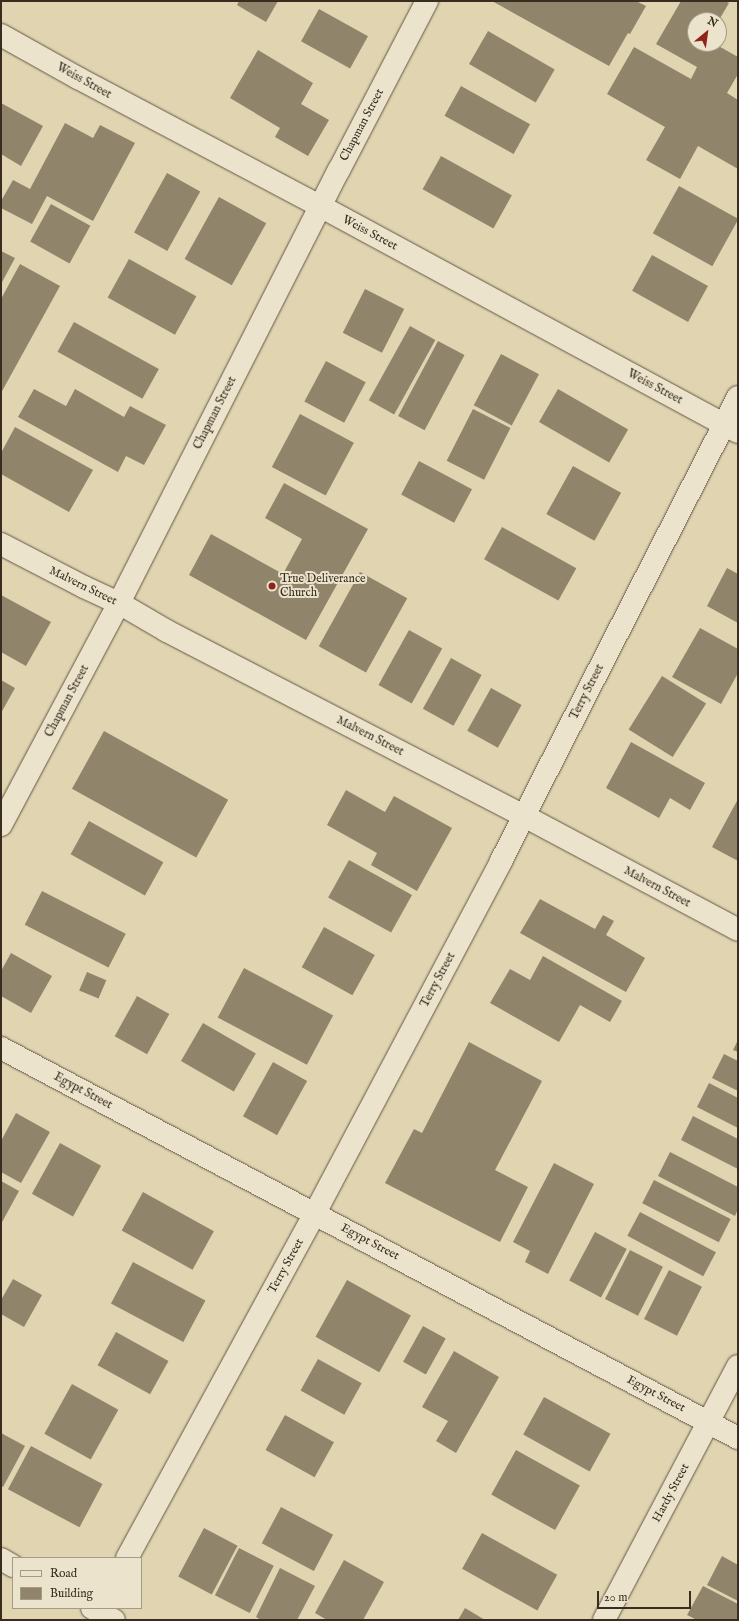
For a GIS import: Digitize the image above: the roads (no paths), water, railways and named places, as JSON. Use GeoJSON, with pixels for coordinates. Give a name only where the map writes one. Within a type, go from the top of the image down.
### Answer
{"type":"FeatureCollection","features":[{"type":"Feature","properties":{"kind":"street","name":"Chapman Street"},"geometry":{"type":"LineString","coordinates":[[1,825],[119,603],[320,206],[428,1]]}},
{"type":"Feature","properties":{"kind":"street","name":"Weiss Street"},"geometry":{"type":"LineString","coordinates":[[1,35],[78,78],[320,206],[731,428]]}},
{"type":"Feature","properties":{"kind":"street","name":"Terry Street"},"geometry":{"type":"LineString","coordinates":[[128,1557],[315,1213],[524,816],[731,428],[738,397]]}},
{"type":"Feature","properties":{"kind":"street","name":"Malvern Street"},"geometry":{"type":"LineString","coordinates":[[1,544],[84,588],[119,603],[167,631],[524,816],[738,930]]}},
{"type":"Feature","properties":{"kind":"street","name":"Egypt Street"},"geometry":{"type":"LineString","coordinates":[[1,1048],[738,1438]]}},
{"type":"Feature","properties":{"kind":"street","name":"Hardy Street"},"geometry":{"type":"LineString","coordinates":[[604,1620],[738,1366]]}},
{"type":"Feature","properties":{"kind":"street"},"geometry":{"type":"LineString","coordinates":[[1,1559],[12,1565]]}},
{"type":"Feature","properties":{"kind":"place","name":"True Deliverance Church"},"geometry":{"type":"Point","coordinates":[272,586]}}]}
